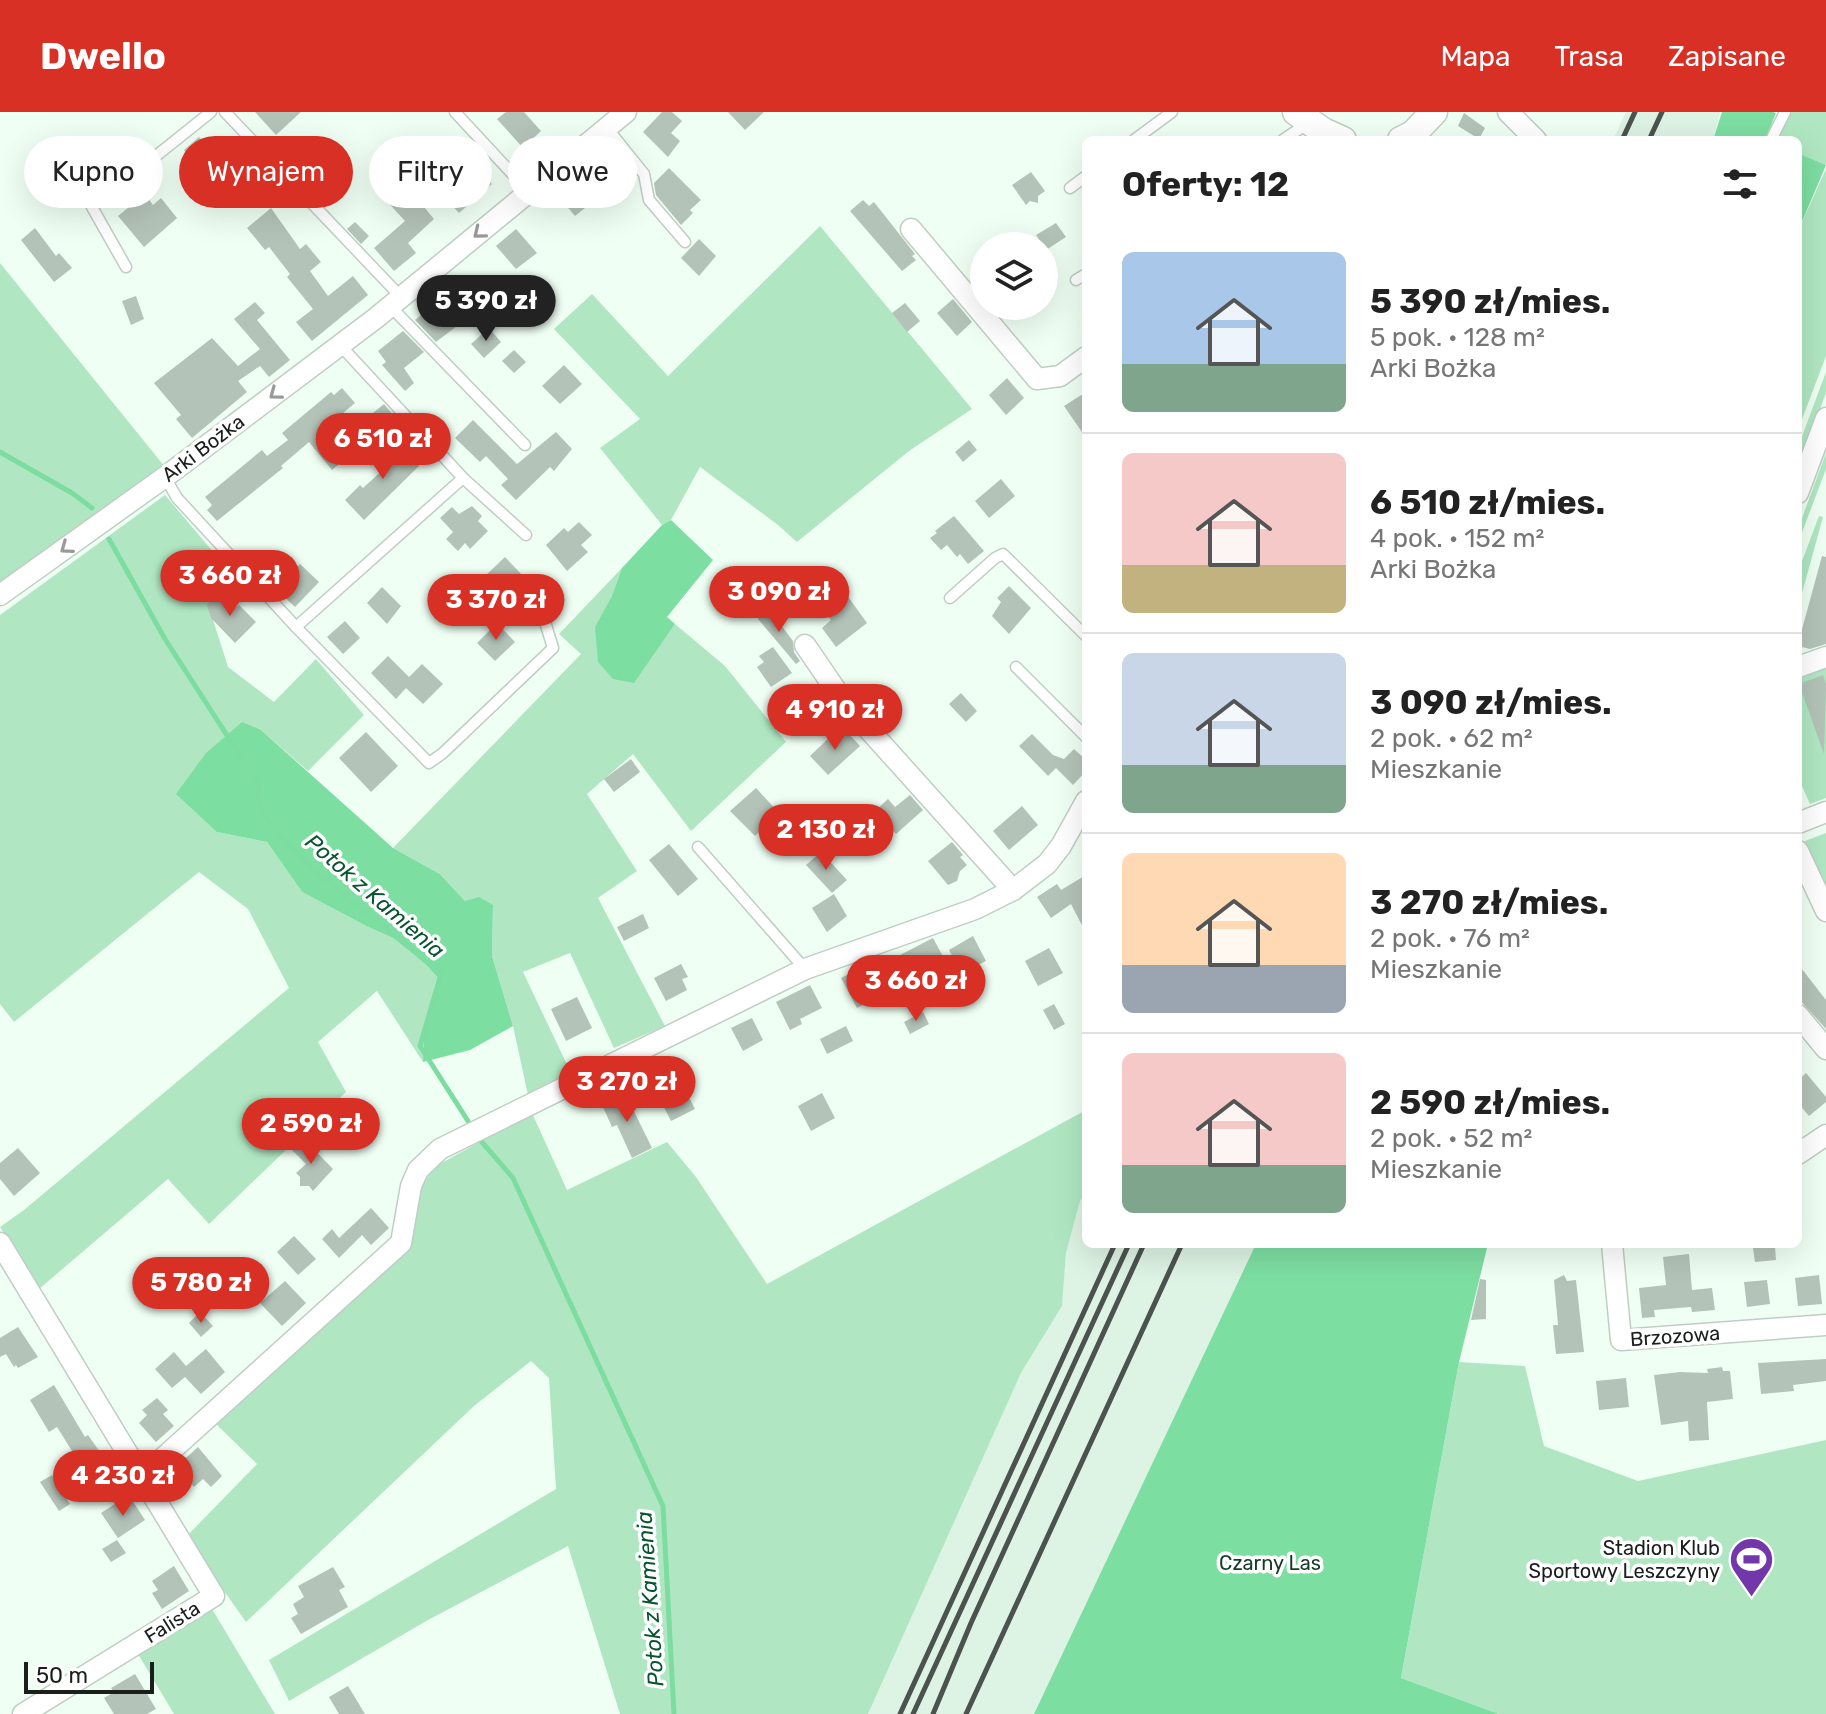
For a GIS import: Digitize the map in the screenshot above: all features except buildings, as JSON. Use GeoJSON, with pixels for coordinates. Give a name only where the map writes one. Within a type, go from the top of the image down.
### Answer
{"type":"FeatureCollection","features":[{"type":"Feature","properties":{"kind":"street","name":"Arki Bożka"},"geometry":{"type":"LineString","coordinates":[[597,136],[626,112]]}},
{"type":"Feature","properties":{"kind":"street"},"geometry":{"type":"LineString","coordinates":[[1409,136],[1434,112]]}},
{"type":"Feature","properties":{"kind":"street"},"geometry":{"type":"LineString","coordinates":[[1508,112],[1532,136]]}},
{"type":"Feature","properties":{"kind":"street"},"geometry":{"type":"LineString","coordinates":[[1303,117],[1336,136]]}},
{"type":"Feature","properties":{"kind":"street","name":"Arki Bożka"},"geometry":{"type":"LineString","coordinates":[[0,595],[165,477],[340,345],[509,208]]}},
{"type":"Feature","properties":{"kind":"street"},"geometry":{"type":"LineString","coordinates":[[911,229],[1037,379],[1060,376],[1082,360]]}},
{"type":"Feature","properties":{"kind":"street"},"geometry":{"type":"LineString","coordinates":[[1802,482],[1825,421]]}},
{"type":"Feature","properties":{"kind":"street"},"geometry":{"type":"LineString","coordinates":[[805,645],[844,702],[1013,890]]}},
{"type":"Feature","properties":{"kind":"street"},"geometry":{"type":"LineString","coordinates":[[1802,666],[1826,657]]}},
{"type":"Feature","properties":{"kind":"street"},"geometry":{"type":"LineString","coordinates":[[142,1477],[401,1243],[411,1186],[418,1170],[440,1149],[805,969],[975,909],[1013,890],[1047,864],[1082,808]]}},
{"type":"Feature","properties":{"kind":"street"},"geometry":{"type":"LineString","coordinates":[[1802,821],[1826,812]]}},
{"type":"Feature","properties":{"kind":"street"},"geometry":{"type":"LineString","coordinates":[[1802,860],[1826,911]]}},
{"type":"Feature","properties":{"kind":"street"},"geometry":{"type":"LineString","coordinates":[[1802,1020],[1826,1049]]}},
{"type":"Feature","properties":{"kind":"street"},"geometry":{"type":"LineString","coordinates":[[1802,1151],[1826,1135]]}},
{"type":"Feature","properties":{"kind":"street","name":"Falista"},"geometry":{"type":"LineString","coordinates":[[0,1243],[214,1596],[23,1714]]}},
{"type":"Feature","properties":{"kind":"street","name":"Brzozowa"},"geometry":{"type":"LineString","coordinates":[[1612,1248],[1621,1340],[1826,1325]]}},
{"type":"Feature","properties":{"kind":"lane"},"geometry":{"type":"LineString","coordinates":[[126,267],[92,207],[211,112]]}},
{"type":"Feature","properties":{"kind":"lane"},"geometry":{"type":"LineString","coordinates":[[225,112],[525,445]]}},
{"type":"Feature","properties":{"kind":"lane"},"geometry":{"type":"LineString","coordinates":[[455,112],[508,169]]}},
{"type":"Feature","properties":{"kind":"lane"},"geometry":{"type":"LineString","coordinates":[[1139,136],[1172,112]]}},
{"type":"Feature","properties":{"kind":"lane"},"geometry":{"type":"LineString","coordinates":[[1773,136],[1785,112]]}},
{"type":"Feature","properties":{"kind":"lane"},"geometry":{"type":"LineString","coordinates":[[1286,136],[1303,117]]}},
{"type":"Feature","properties":{"kind":"lane"},"geometry":{"type":"LineString","coordinates":[[607,128],[644,174],[649,200],[685,242]]}},
{"type":"Feature","properties":{"kind":"lane"},"geometry":{"type":"LineString","coordinates":[[1070,188],[1082,179]]}},
{"type":"Feature","properties":{"kind":"lane"},"geometry":{"type":"LineString","coordinates":[[340,345],[463,478],[526,535]]}},
{"type":"Feature","properties":{"kind":"lane"},"geometry":{"type":"LineString","coordinates":[[165,477],[177,498],[296,627],[429,763],[553,648],[542,612]]}},
{"type":"Feature","properties":{"kind":"lane"},"geometry":{"type":"LineString","coordinates":[[296,627],[463,478]]}},
{"type":"Feature","properties":{"kind":"lane"},"geometry":{"type":"LineString","coordinates":[[950,598],[1003,554],[1082,632]]}},
{"type":"Feature","properties":{"kind":"lane"},"geometry":{"type":"LineString","coordinates":[[1016,667],[1082,733]]}},
{"type":"Feature","properties":{"kind":"lane"},"geometry":{"type":"LineString","coordinates":[[698,847],[805,969]]}},
{"type":"Feature","properties":{"kind":"shaded area"},"geometry":{"type":"Polygon","coordinates":[[[1626,112],[1720,112],[1714,136],[1615,136],[1626,112]]]}},
{"type":"Feature","properties":{"kind":"shaded area"},"geometry":{"type":"Polygon","coordinates":[[[1082,1198],[1082,1248],[1256,1248],[1034,1714],[868,1714],[1021,1373],[1062,1306],[1066,1253],[1082,1198]]]}},
{"type":"Feature","properties":{"kind":"green space"},"geometry":{"type":"Polygon","coordinates":[[[1722,112],[1776,113],[1767,136],[1714,136],[1722,112]]]}},
{"type":"Feature","properties":{"kind":"green space"},"geometry":{"type":"Polygon","coordinates":[[[1788,112],[1826,112],[1826,165],[1802,155],[1802,136],[1776,136],[1788,112]]]}},
{"type":"Feature","properties":{"kind":"green space"},"geometry":{"type":"Polygon","coordinates":[[[1802,155],[1826,165],[1802,222],[1802,155]]]}},
{"type":"Feature","properties":{"kind":"green space"},"geometry":{"type":"Polygon","coordinates":[[[1826,169],[1826,356],[1802,419],[1802,222],[1826,169]]]}},
{"type":"Feature","properties":{"kind":"green space"},"geometry":{"type":"Polygon","coordinates":[[[820,226],[972,409],[909,451],[797,542],[700,467],[671,520],[662,525],[600,448],[640,419],[554,329],[592,294],[668,376],[820,226]]]}},
{"type":"Feature","properties":{"kind":"green space"},"geometry":{"type":"Polygon","coordinates":[[[0,263],[165,467],[0,587],[0,263]]]}},
{"type":"Feature","properties":{"kind":"green space"},"geometry":{"type":"Polygon","coordinates":[[[1826,372],[1826,393],[1802,457],[1802,436],[1826,372]]]}},
{"type":"Feature","properties":{"kind":"green space"},"geometry":{"type":"Polygon","coordinates":[[[1826,453],[1826,469],[1802,532],[1802,518],[1826,453]]]}},
{"type":"Feature","properties":{"kind":"green space"},"geometry":{"type":"Polygon","coordinates":[[[165,495],[232,574],[209,607],[228,667],[274,702],[316,659],[364,715],[308,771],[261,730],[217,832],[267,842],[302,892],[407,944],[440,980],[424,1034],[423,1062],[377,991],[318,1042],[346,1092],[209,1224],[168,1179],[39,1289],[0,1227],[289,988],[248,909],[199,872],[14,1022],[0,1004],[0,615],[165,495]]]}},
{"type":"Feature","properties":{"kind":"green space"},"geometry":{"type":"Polygon","coordinates":[[[1819,516],[1823,517],[1802,593],[1802,561],[1819,516]]]}},
{"type":"Feature","properties":{"kind":"green space"},"geometry":{"type":"Polygon","coordinates":[[[671,520],[713,560],[667,617],[675,624],[634,683],[613,679],[598,662],[595,627],[611,598],[622,568],[662,525],[671,520]]]}},
{"type":"Feature","properties":{"kind":"green space"},"geometry":{"type":"Polygon","coordinates":[[[622,568],[611,598],[634,682],[675,624],[725,666],[786,742],[691,831],[633,754],[587,794],[637,871],[598,898],[665,1026],[614,1048],[570,953],[523,972],[571,1073],[528,1095],[513,1026],[492,956],[493,905],[465,901],[440,874],[393,848],[581,654],[559,634],[622,568]]]}},
{"type":"Feature","properties":{"kind":"green space"},"geometry":{"type":"Polygon","coordinates":[[[1826,666],[1826,798],[1810,804],[1802,786],[1802,675],[1826,666]]]}},
{"type":"Feature","properties":{"kind":"green space"},"geometry":{"type":"Polygon","coordinates":[[[242,722],[261,730],[393,848],[440,874],[465,901],[479,897],[493,905],[492,956],[513,1026],[470,1050],[423,1062],[424,1034],[440,980],[407,944],[302,892],[267,842],[217,832],[176,794],[206,753],[242,722]]]}},
{"type":"Feature","properties":{"kind":"green space"},"geometry":{"type":"Polygon","coordinates":[[[1826,833],[1826,894],[1805,841],[1826,833]]]}},
{"type":"Feature","properties":{"kind":"green space"},"geometry":{"type":"Polygon","coordinates":[[[1082,1112],[1082,1198],[1066,1253],[1062,1306],[1021,1373],[868,1714],[620,1714],[568,1546],[428,1620],[289,1701],[269,1660],[556,1489],[549,1378],[531,1361],[474,1406],[246,1622],[186,1537],[257,1464],[215,1423],[410,1248],[416,1193],[436,1166],[532,1113],[567,1190],[667,1142],[696,1177],[767,1284],[1082,1112]]]}},
{"type":"Feature","properties":{"kind":"green space","name":"Czarny Las"},"geometry":{"type":"Polygon","coordinates":[[[1254,1248],[1487,1248],[1459,1362],[1401,1678],[1499,1714],[1034,1714],[1254,1248]]]}},
{"type":"Feature","properties":{"kind":"green space"},"geometry":{"type":"Polygon","coordinates":[[[1459,1362],[1525,1366],[1544,1446],[1638,1481],[1826,1440],[1826,1714],[1499,1714],[1401,1678],[1459,1362]]]}},
{"type":"Feature","properties":{"kind":"green space"},"geometry":{"type":"Polygon","coordinates":[[[212,1609],[275,1714],[174,1714],[138,1654],[212,1609]]]}},
{"type":"Feature","properties":{"kind":"waterway","name":"Potok z Kamienia"},"geometry":{"type":"LineString","coordinates":[[0,452],[72,493],[92,508]]}},
{"type":"Feature","properties":{"kind":"waterway","name":"Potok z Kamienia"},"geometry":{"type":"LineString","coordinates":[[109,539],[165,639],[259,785],[264,815],[281,837],[324,878],[441,974],[420,1046],[468,1121]]}},
{"type":"Feature","properties":{"kind":"waterway","name":"Potok z Kamienia"},"geometry":{"type":"LineString","coordinates":[[481,1141],[513,1178],[663,1506],[674,1714]]}},
{"type":"Feature","properties":{"kind":"railway"},"geometry":{"type":"LineString","coordinates":[[1624,136],[1635,112]]}},
{"type":"Feature","properties":{"kind":"railway"},"geometry":{"type":"LineString","coordinates":[[1651,136],[1662,112]]}},
{"type":"Feature","properties":{"kind":"railway"},"geometry":{"type":"LineString","coordinates":[[900,1714],[1113,1248]]}},
{"type":"Feature","properties":{"kind":"railway"},"geometry":{"type":"LineString","coordinates":[[913,1714],[1127,1248]]}},
{"type":"Feature","properties":{"kind":"railway"},"geometry":{"type":"LineString","coordinates":[[933,1714],[971,1623],[1142,1248]]}},
{"type":"Feature","properties":{"kind":"railway"},"geometry":{"type":"LineString","coordinates":[[966,1714],[1180,1248]]}},
{"type":"Feature","properties":{"kind":"place","name":"Stadion Klub Sportowy Leszczyny"},"geometry":{"type":"Point","coordinates":[1751,1599]}}]}
